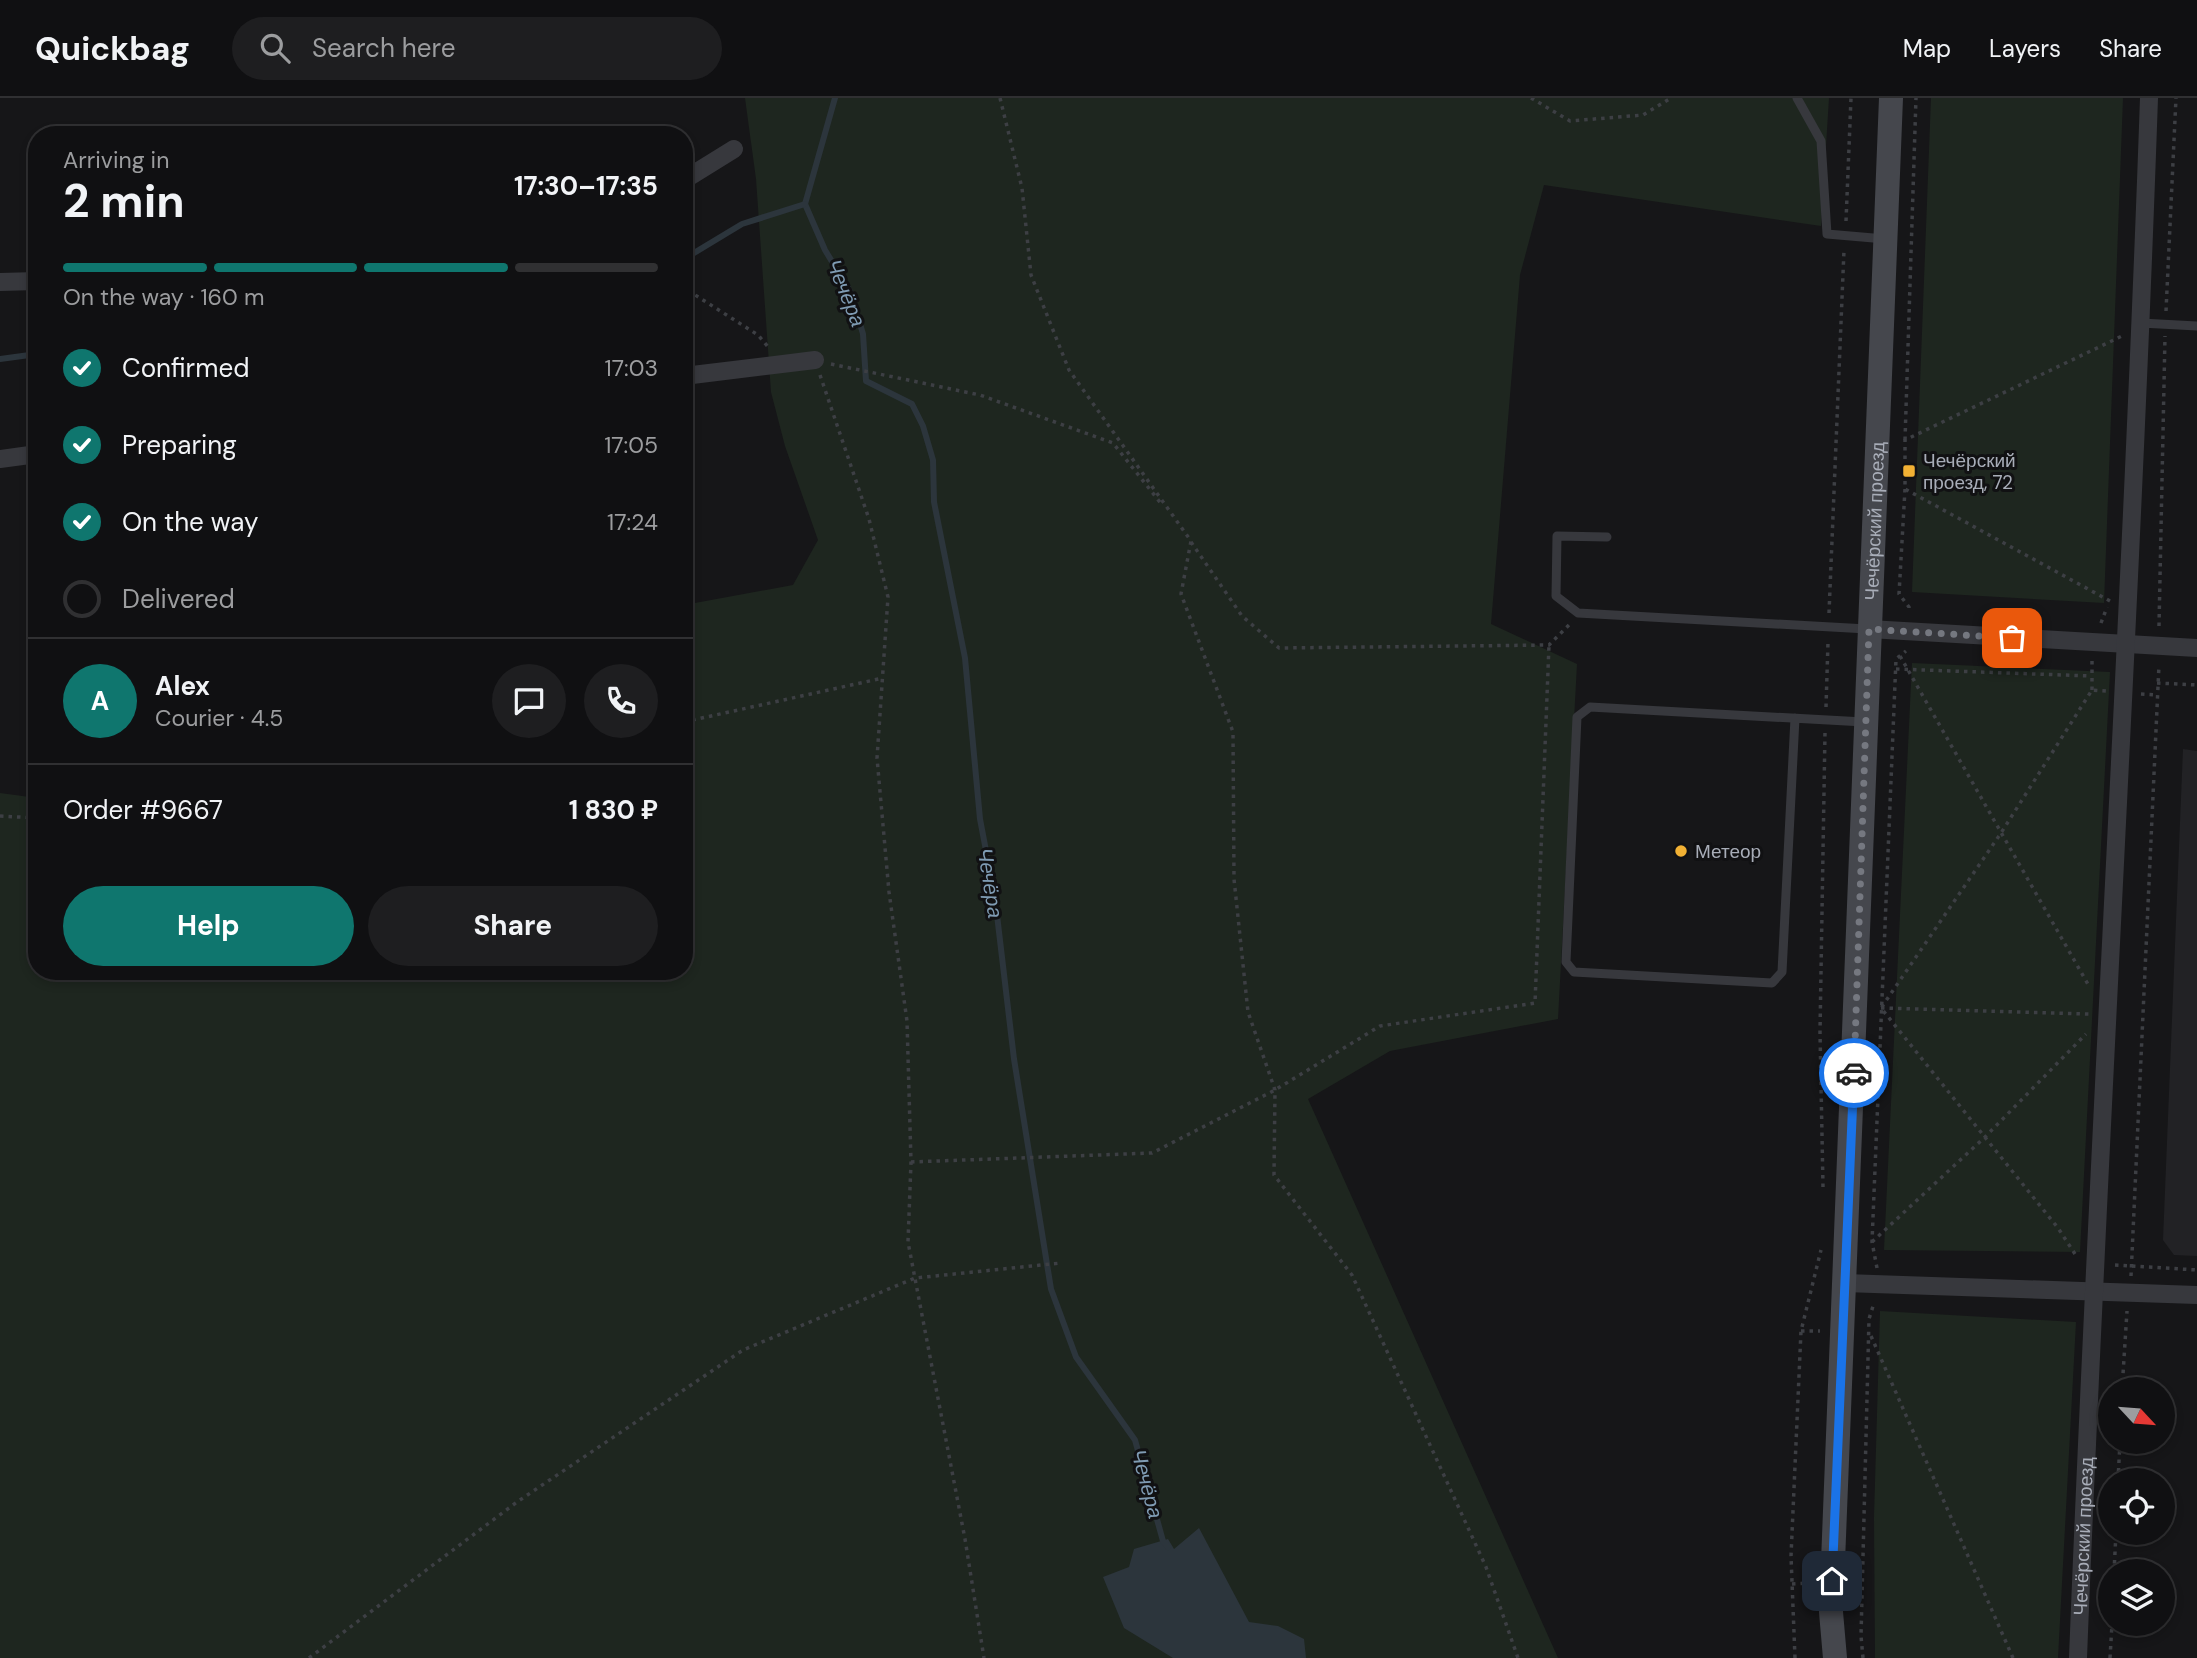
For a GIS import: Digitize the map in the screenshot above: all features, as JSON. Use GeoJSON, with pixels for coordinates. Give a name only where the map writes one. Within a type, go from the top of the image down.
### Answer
{"type":"FeatureCollection","features":[{"type":"Feature","properties":{"kind":"main road","name":"Чечёрский проезд"},"geometry":{"type":"LineString","coordinates":[[1835,1658],[1830,1612],[1891,98]]}},
{"type":"Feature","properties":{"kind":"street"},"geometry":{"type":"LineString","coordinates":[[2125,645],[2141,323],[2148,98]]}},
{"type":"Feature","properties":{"kind":"street"},"geometry":{"type":"LineString","coordinates":[[693,174],[734,149]]}},
{"type":"Feature","properties":{"kind":"street"},"geometry":{"type":"LineString","coordinates":[[0,282],[28,281]]}},
{"type":"Feature","properties":{"kind":"street"},"geometry":{"type":"LineString","coordinates":[[693,375],[815,360]]}},
{"type":"Feature","properties":{"kind":"street"},"geometry":{"type":"LineString","coordinates":[[0,459],[28,455]]}},
{"type":"Feature","properties":{"kind":"street"},"geometry":{"type":"LineString","coordinates":[[1869,629],[2197,648]]}},
{"type":"Feature","properties":{"kind":"street","name":"Чечёрский проезд"},"geometry":{"type":"LineString","coordinates":[[2078,1658],[2092,1290],[2125,645]]}},
{"type":"Feature","properties":{"kind":"street"},"geometry":{"type":"LineString","coordinates":[[1845,1283],[2197,1295]]}},
{"type":"Feature","properties":{"kind":"lane"},"geometry":{"type":"LineString","coordinates":[[1797,98],[1821,141],[1827,234],[1885,239]]}},
{"type":"Feature","properties":{"kind":"lane"},"geometry":{"type":"LineString","coordinates":[[2141,323],[2197,326]]}},
{"type":"Feature","properties":{"kind":"lane"},"geometry":{"type":"LineString","coordinates":[[1607,537],[1557,536],[1556,596],[1578,613],[1869,629]]}},
{"type":"Feature","properties":{"kind":"lane"},"geometry":{"type":"LineString","coordinates":[[1795,718],[1782,972],[1772,983],[1574,972],[1566,962],[1577,717],[1590,707],[1795,718],[1825,720],[1866,722]]}},
{"type":"Feature","properties":{"kind":"path"},"geometry":{"type":"LineString","coordinates":[[1000,98],[1022,188],[1031,275],[1069,370],[1242,616],[1279,648],[1549,645],[1566,631],[1578,613]]}},
{"type":"Feature","properties":{"kind":"path"},"geometry":{"type":"LineString","coordinates":[[1531,98],[1570,121],[1643,115],[1671,98]]}},
{"type":"Feature","properties":{"kind":"path"},"geometry":{"type":"LineString","coordinates":[[1824,1197],[1820,1032],[1825,720],[1851,98]]}},
{"type":"Feature","properties":{"kind":"path"},"geometry":{"type":"LineString","coordinates":[[1916,98],[1905,489],[2109,601]]}},
{"type":"Feature","properties":{"kind":"path"},"geometry":{"type":"LineString","coordinates":[[2122,1377],[2123,1336],[2130,1293],[2157,683],[2161,646],[2157,604],[2176,98]]}},
{"type":"Feature","properties":{"kind":"path"},"geometry":{"type":"LineString","coordinates":[[693,294],[758,335],[783,365]]}},
{"type":"Feature","properties":{"kind":"path"},"geometry":{"type":"LineString","coordinates":[[1905,440],[2124,335]]}},
{"type":"Feature","properties":{"kind":"path"},"geometry":{"type":"LineString","coordinates":[[815,360],[882,566],[888,597],[877,758],[889,892],[907,1021],[911,1162],[908,1242],[965,1539],[984,1658]]}},
{"type":"Feature","properties":{"kind":"path"},"geometry":{"type":"LineString","coordinates":[[839,365],[980,395],[1113,443],[1191,541],[1181,594],[1233,732],[1234,880],[1248,1012],[1275,1090],[1274,1175],[1352,1275],[1486,1567],[1518,1658]]}},
{"type":"Feature","properties":{"kind":"path"},"geometry":{"type":"LineString","coordinates":[[911,1162],[1152,1153],[1275,1090],[1380,1026],[1535,1003],[1549,645]]}},
{"type":"Feature","properties":{"kind":"path"},"geometry":{"type":"LineString","coordinates":[[1900,656],[2106,1014]]}},
{"type":"Feature","properties":{"kind":"path"},"geometry":{"type":"LineString","coordinates":[[1896,669],[2091,676]]}},
{"type":"Feature","properties":{"kind":"path"},"geometry":{"type":"LineString","coordinates":[[693,720],[883,678]]}},
{"type":"Feature","properties":{"kind":"path"},"geometry":{"type":"LineString","coordinates":[[2157,683],[2197,685]]}},
{"type":"Feature","properties":{"kind":"path"},"geometry":{"type":"LineString","coordinates":[[1881,1008],[2001,834],[2092,690],[2157,695]]}},
{"type":"Feature","properties":{"kind":"path"},"geometry":{"type":"LineString","coordinates":[[1863,1658],[1861,1636],[1871,1335],[1869,1319],[1874,1309],[1877,1261],[1872,1242],[1890,789]]}},
{"type":"Feature","properties":{"kind":"path"},"geometry":{"type":"LineString","coordinates":[[0,816],[28,818]]}},
{"type":"Feature","properties":{"kind":"path"},"geometry":{"type":"LineString","coordinates":[[1881,1008],[2106,1014]]}},
{"type":"Feature","properties":{"kind":"path"},"geometry":{"type":"LineString","coordinates":[[1881,1008],[2077,1257],[2094,1265],[2197,1270]]}},
{"type":"Feature","properties":{"kind":"path"},"geometry":{"type":"LineString","coordinates":[[1872,1242],[1985,1137],[2106,1014]]}},
{"type":"Feature","properties":{"kind":"path"},"geometry":{"type":"LineString","coordinates":[[1796,1658],[1791,1556],[1801,1331],[1822,1246]]}},
{"type":"Feature","properties":{"kind":"path"},"geometry":{"type":"LineString","coordinates":[[309,1658],[517,1502],[743,1350],[915,1278],[1061,1262]]}},
{"type":"Feature","properties":{"kind":"path"},"geometry":{"type":"LineString","coordinates":[[1871,1335],[2013,1658]]}},
{"type":"Feature","properties":{"kind":"path"},"geometry":{"type":"LineString","coordinates":[[2110,1658],[2111,1636]]}},
{"type":"Feature","properties":{"kind":"shaded area"},"geometry":{"type":"Polygon","coordinates":[[[745,98],[1829,98],[1821,226],[1544,185],[1520,275],[1491,624],[1577,664],[1558,1019],[1390,1051],[1308,1099],[1558,1658],[0,1658],[0,793],[28,797],[28,980],[693,980],[693,603],[793,585],[818,540],[785,446],[771,392],[756,179],[745,98]]]}},
{"type":"Feature","properties":{"kind":"shaded area"},"geometry":{"type":"Polygon","coordinates":[[[1931,98],[2123,98],[2104,603],[1912,592],[1931,98]]]}},
{"type":"Feature","properties":{"kind":"shaded area"},"geometry":{"type":"Polygon","coordinates":[[[1912,663],[2110,672],[2080,1252],[1884,1250],[1912,663]]]}},
{"type":"Feature","properties":{"kind":"shaded area"},"geometry":{"type":"Polygon","coordinates":[[[2183,749],[2197,751],[2197,1256],[2174,1255],[2163,1240],[2183,749]]]}},
{"type":"Feature","properties":{"kind":"shaded area"},"geometry":{"type":"Polygon","coordinates":[[[1880,1311],[2076,1322],[2058,1658],[1875,1658],[1874,1517],[1880,1311]]]}},
{"type":"Feature","properties":{"kind":"shaded area"},"geometry":{"type":"Polygon","coordinates":[[[1199,1528],[1249,1622],[1278,1626],[1304,1639],[1306,1658],[1173,1658],[1124,1628],[1103,1577],[1129,1567],[1134,1549],[1168,1539],[1174,1549],[1199,1528]]]}},
{"type":"Feature","properties":{"kind":"waterway","name":"Чечёра"},"geometry":{"type":"LineString","coordinates":[[835,98],[805,204],[825,250],[851,293],[863,334],[866,381],[912,404],[923,426],[933,460],[934,502],[965,658],[980,819],[995,898],[1014,1059],[1051,1289],[1076,1357],[1135,1440],[1163,1541],[1168,1547]]}},
{"type":"Feature","properties":{"kind":"waterway"},"geometry":{"type":"LineString","coordinates":[[693,254],[742,224],[805,204]]}},
{"type":"Feature","properties":{"kind":"waterway"},"geometry":{"type":"LineString","coordinates":[[0,359],[28,355]]}},
{"type":"Feature","properties":{"kind":"way so far"},"geometry":{"type":"LineString","coordinates":[[1854,1073],[1869,629],[2012,638]]}},
{"type":"Feature","properties":{"kind":"place","name":"Чечёрский проезд, 72"},"geometry":{"type":"Point","coordinates":[1909,471]}},
{"type":"Feature","properties":{"kind":"place","name":"Метеор"},"geometry":{"type":"Point","coordinates":[1681,851]}},
{"type":"Feature","properties":{"kind":"route"},"geometry":{"type":"LineString","coordinates":[[1832,1581],[1854,1073]]}}]}
